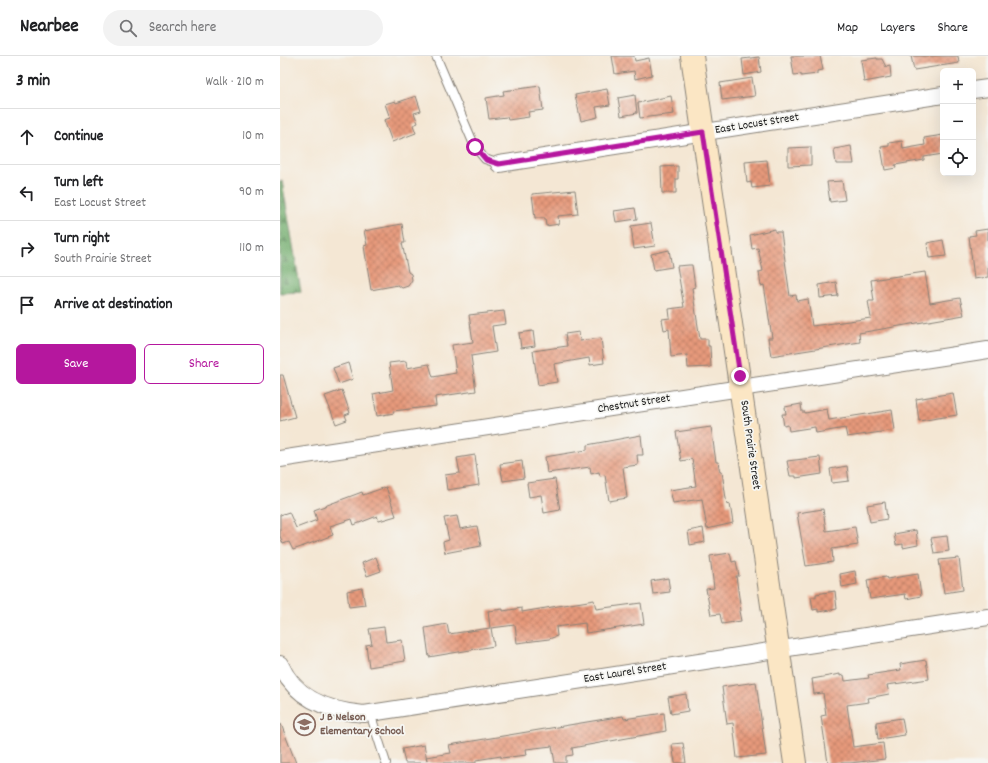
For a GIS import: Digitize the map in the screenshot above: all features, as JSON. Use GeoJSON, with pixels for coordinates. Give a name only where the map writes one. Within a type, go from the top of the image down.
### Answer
{"type":"FeatureCollection","features":[{"type":"Feature","properties":{"kind":"street","name":"South Prairie Street"},"geometry":{"type":"LineString","coordinates":[[692,56],[742,387],[796,763]]}},
{"type":"Feature","properties":{"kind":"street"},"geometry":{"type":"LineString","coordinates":[[976,90],[988,88]]}},
{"type":"Feature","properties":{"kind":"street","name":"East Locust Street"},"geometry":{"type":"LineString","coordinates":[[499,164],[940,95]]}},
{"type":"Feature","properties":{"kind":"street","name":"Chestnut Street"},"geometry":{"type":"LineString","coordinates":[[280,459],[988,350]]}},
{"type":"Feature","properties":{"kind":"street","name":"East Laurel Street"},"geometry":{"type":"LineString","coordinates":[[280,664],[287,677],[300,691],[321,705],[340,712],[370,713],[988,616]]}},
{"type":"Feature","properties":{"kind":"lane"},"geometry":{"type":"LineString","coordinates":[[436,56],[475,147],[486,160],[499,164]]}},
{"type":"Feature","properties":{"kind":"lane"},"geometry":{"type":"LineString","coordinates":[[370,713],[386,763]]}},
{"type":"Feature","properties":{"kind":"green space"},"geometry":{"type":"Polygon","coordinates":[[[282,181],[301,292],[280,293],[280,182],[282,181]]]}},
{"type":"Feature","properties":{"kind":"building"},"geometry":{"type":"Polygon","coordinates":[[[612,56],[634,56],[635,61],[649,58],[652,75],[635,79],[634,71],[615,74],[612,56]]]}},
{"type":"Feature","properties":{"kind":"building"},"geometry":{"type":"Polygon","coordinates":[[[791,56],[820,56],[823,70],[817,71],[817,74],[801,76],[801,74],[794,75],[791,56]]]}},
{"type":"Feature","properties":{"kind":"building"},"geometry":{"type":"Polygon","coordinates":[[[911,56],[958,56],[959,63],[914,70],[911,56]]]}},
{"type":"Feature","properties":{"kind":"building"},"geometry":{"type":"Polygon","coordinates":[[[759,57],[761,72],[744,75],[742,59],[759,57]]]}},
{"type":"Feature","properties":{"kind":"building"},"geometry":{"type":"Polygon","coordinates":[[[877,58],[882,59],[886,67],[890,66],[891,77],[864,82],[861,60],[877,58]]]}},
{"type":"Feature","properties":{"kind":"building"},"geometry":{"type":"Polygon","coordinates":[[[752,78],[755,96],[722,100],[720,83],[752,78]]]}},
{"type":"Feature","properties":{"kind":"building"},"geometry":{"type":"Polygon","coordinates":[[[540,86],[543,110],[528,112],[529,117],[508,120],[507,117],[489,119],[486,98],[504,95],[503,91],[540,86]]]}},
{"type":"Feature","properties":{"kind":"building"},"geometry":{"type":"Polygon","coordinates":[[[607,89],[610,105],[596,107],[598,117],[581,121],[575,95],[607,89]]]}},
{"type":"Feature","properties":{"kind":"building"},"geometry":{"type":"Polygon","coordinates":[[[635,95],[637,113],[621,116],[618,98],[635,95]]]}},
{"type":"Feature","properties":{"kind":"building"},"geometry":{"type":"Polygon","coordinates":[[[416,96],[421,111],[414,113],[418,123],[413,125],[416,133],[392,142],[384,120],[390,118],[385,104],[395,101],[396,103],[416,96]]]}},
{"type":"Feature","properties":{"kind":"building"},"geometry":{"type":"Polygon","coordinates":[[[671,96],[674,114],[640,118],[638,103],[671,96]]]}},
{"type":"Feature","properties":{"kind":"building"},"geometry":{"type":"Polygon","coordinates":[[[940,135],[940,154],[924,157],[924,160],[895,165],[896,168],[885,170],[881,147],[889,146],[889,143],[902,141],[903,149],[925,145],[924,138],[940,135]]]}},
{"type":"Feature","properties":{"kind":"building"},"geometry":{"type":"Polygon","coordinates":[[[851,146],[854,164],[836,164],[834,149],[851,146]]]}},
{"type":"Feature","properties":{"kind":"building"},"geometry":{"type":"Polygon","coordinates":[[[811,147],[811,165],[788,166],[788,148],[811,147]]]}},
{"type":"Feature","properties":{"kind":"building"},"geometry":{"type":"Polygon","coordinates":[[[767,160],[770,186],[752,188],[751,182],[747,183],[745,162],[767,160]]]}},
{"type":"Feature","properties":{"kind":"building"},"geometry":{"type":"Polygon","coordinates":[[[678,166],[676,193],[662,193],[661,167],[678,166]]]}},
{"type":"Feature","properties":{"kind":"building"},"geometry":{"type":"Polygon","coordinates":[[[842,181],[845,200],[830,202],[827,182],[842,181]]]}},
{"type":"Feature","properties":{"kind":"building"},"geometry":{"type":"Polygon","coordinates":[[[575,190],[578,214],[558,216],[559,224],[546,226],[545,218],[535,218],[532,194],[575,190]]]}},
{"type":"Feature","properties":{"kind":"building"},"geometry":{"type":"Polygon","coordinates":[[[635,208],[637,219],[616,222],[614,211],[635,208]]]}},
{"type":"Feature","properties":{"kind":"building"},"geometry":{"type":"Polygon","coordinates":[[[651,223],[655,246],[634,249],[631,226],[651,223]]]}},
{"type":"Feature","properties":{"kind":"building"},"geometry":{"type":"Polygon","coordinates":[[[402,224],[405,243],[402,243],[408,272],[411,274],[412,280],[408,286],[402,288],[398,285],[371,290],[364,246],[367,245],[364,231],[402,224]]]}},
{"type":"Feature","properties":{"kind":"building"},"geometry":{"type":"Polygon","coordinates":[[[775,229],[775,232],[781,232],[790,296],[796,295],[797,301],[808,299],[812,326],[871,318],[868,301],[874,301],[871,280],[925,272],[930,303],[960,298],[964,315],[859,333],[860,342],[771,356],[768,338],[772,338],[764,285],[761,286],[759,272],[763,271],[758,248],[752,249],[750,235],[775,229]]]}},
{"type":"Feature","properties":{"kind":"building"},"geometry":{"type":"Polygon","coordinates":[[[988,229],[988,277],[974,279],[969,236],[976,235],[975,231],[988,229]]]}},
{"type":"Feature","properties":{"kind":"building"},"geometry":{"type":"Polygon","coordinates":[[[943,240],[946,256],[929,258],[927,243],[943,240]]]}},
{"type":"Feature","properties":{"kind":"building"},"geometry":{"type":"Polygon","coordinates":[[[669,250],[672,267],[654,270],[651,254],[669,250]]]}},
{"type":"Feature","properties":{"kind":"building"},"geometry":{"type":"Polygon","coordinates":[[[692,265],[695,287],[692,288],[700,339],[708,339],[708,346],[710,346],[711,367],[688,368],[687,355],[671,357],[669,329],[664,330],[662,319],[670,318],[669,309],[684,307],[677,266],[692,265]]]}},
{"type":"Feature","properties":{"kind":"building"},"geometry":{"type":"Polygon","coordinates":[[[836,282],[838,296],[820,298],[819,285],[836,282]]]}},
{"type":"Feature","properties":{"kind":"building"},"geometry":{"type":"Polygon","coordinates":[[[504,311],[506,324],[492,326],[496,352],[471,356],[476,391],[435,397],[436,406],[393,411],[394,413],[377,416],[373,394],[393,390],[389,363],[406,361],[407,368],[429,364],[433,377],[456,373],[452,345],[473,342],[469,315],[504,311]]]}},
{"type":"Feature","properties":{"kind":"building"},"geometry":{"type":"Polygon","coordinates":[[[533,331],[535,346],[521,348],[519,333],[533,331]]]}},
{"type":"Feature","properties":{"kind":"building"},"geometry":{"type":"Polygon","coordinates":[[[579,332],[580,341],[601,338],[604,363],[590,365],[589,358],[554,364],[557,382],[538,385],[533,351],[567,346],[565,334],[579,332]]]}},
{"type":"Feature","properties":{"kind":"building"},"geometry":{"type":"Polygon","coordinates":[[[348,363],[353,379],[339,384],[333,368],[348,363]]]}},
{"type":"Feature","properties":{"kind":"building"},"geometry":{"type":"Polygon","coordinates":[[[280,375],[283,375],[295,417],[280,421],[280,375]]]}},
{"type":"Feature","properties":{"kind":"building"},"geometry":{"type":"Polygon","coordinates":[[[342,390],[350,413],[345,415],[347,420],[336,424],[325,396],[342,390]]]}},
{"type":"Feature","properties":{"kind":"building"},"geometry":{"type":"Polygon","coordinates":[[[953,393],[957,415],[919,421],[916,399],[953,393]]]}},
{"type":"Feature","properties":{"kind":"building"},"geometry":{"type":"Polygon","coordinates":[[[801,404],[802,412],[805,413],[827,409],[829,420],[892,410],[895,430],[847,437],[845,428],[816,433],[815,427],[789,431],[788,425],[784,426],[782,414],[786,414],[785,407],[801,404]]]}},
{"type":"Feature","properties":{"kind":"building"},"geometry":{"type":"Polygon","coordinates":[[[711,427],[716,462],[718,462],[720,472],[722,472],[727,505],[730,504],[733,523],[707,529],[702,499],[673,503],[670,490],[696,486],[692,459],[681,461],[676,432],[711,427]]]}},
{"type":"Feature","properties":{"kind":"building"},"geometry":{"type":"Polygon","coordinates":[[[641,435],[643,455],[637,455],[638,465],[623,467],[627,498],[609,501],[605,475],[600,476],[599,472],[591,474],[590,467],[547,473],[545,457],[587,450],[587,445],[641,435]]]}},
{"type":"Feature","properties":{"kind":"building"},"geometry":{"type":"Polygon","coordinates":[[[475,455],[479,485],[447,490],[445,475],[460,473],[457,458],[475,455]]]}},
{"type":"Feature","properties":{"kind":"building"},"geometry":{"type":"Polygon","coordinates":[[[820,457],[822,474],[796,478],[796,476],[790,476],[787,461],[820,457]]]}},
{"type":"Feature","properties":{"kind":"building"},"geometry":{"type":"Polygon","coordinates":[[[522,461],[524,478],[503,481],[500,464],[522,461]]]}},
{"type":"Feature","properties":{"kind":"building"},"geometry":{"type":"Polygon","coordinates":[[[847,466],[849,481],[832,483],[830,469],[847,466]]]}},
{"type":"Feature","properties":{"kind":"building"},"geometry":{"type":"Polygon","coordinates":[[[555,479],[560,510],[544,513],[541,495],[529,497],[527,483],[555,479]]]}},
{"type":"Feature","properties":{"kind":"building"},"geometry":{"type":"Polygon","coordinates":[[[386,487],[396,516],[379,521],[377,516],[354,525],[352,519],[330,526],[333,535],[293,550],[289,542],[283,544],[280,536],[280,515],[289,512],[296,528],[317,520],[314,510],[362,492],[363,495],[386,487]]]}},
{"type":"Feature","properties":{"kind":"building"},"geometry":{"type":"Polygon","coordinates":[[[885,502],[887,519],[870,522],[867,505],[885,502]]]}},
{"type":"Feature","properties":{"kind":"building"},"geometry":{"type":"Polygon","coordinates":[[[823,509],[826,531],[855,527],[858,545],[832,549],[833,562],[806,566],[797,513],[823,509]]]}},
{"type":"Feature","properties":{"kind":"building"},"geometry":{"type":"Polygon","coordinates":[[[457,516],[460,529],[477,526],[481,546],[445,553],[443,542],[449,540],[444,518],[457,516]]]}},
{"type":"Feature","properties":{"kind":"building"},"geometry":{"type":"Polygon","coordinates":[[[703,528],[705,542],[690,545],[688,531],[703,528]]]}},
{"type":"Feature","properties":{"kind":"building"},"geometry":{"type":"Polygon","coordinates":[[[916,530],[918,545],[903,548],[903,544],[896,545],[894,534],[916,530]]]}},
{"type":"Feature","properties":{"kind":"building"},"geometry":{"type":"Polygon","coordinates":[[[947,536],[949,551],[934,553],[931,538],[947,536]]]}},
{"type":"Feature","properties":{"kind":"building"},"geometry":{"type":"Polygon","coordinates":[[[730,553],[732,562],[736,561],[739,576],[736,576],[741,621],[722,624],[720,614],[711,615],[706,589],[714,588],[710,556],[730,553]]]}},
{"type":"Feature","properties":{"kind":"building"},"geometry":{"type":"Polygon","coordinates":[[[376,557],[381,571],[367,576],[362,563],[376,557]]]}},
{"type":"Feature","properties":{"kind":"building"},"geometry":{"type":"Polygon","coordinates":[[[959,558],[963,590],[944,593],[939,560],[959,558]]]}},
{"type":"Feature","properties":{"kind":"building"},"geometry":{"type":"Polygon","coordinates":[[[855,571],[857,584],[842,587],[840,574],[855,571]]]}},
{"type":"Feature","properties":{"kind":"building"},"geometry":{"type":"Polygon","coordinates":[[[918,574],[921,596],[906,599],[905,594],[870,599],[867,580],[886,577],[887,579],[918,574]]]}},
{"type":"Feature","properties":{"kind":"building"},"geometry":{"type":"Polygon","coordinates":[[[668,578],[670,592],[653,594],[651,581],[668,578]]]}},
{"type":"Feature","properties":{"kind":"building"},"geometry":{"type":"Polygon","coordinates":[[[362,588],[365,605],[349,607],[347,591],[362,588]]]}},
{"type":"Feature","properties":{"kind":"building"},"geometry":{"type":"Polygon","coordinates":[[[835,591],[837,609],[818,612],[818,609],[813,610],[811,597],[816,597],[816,594],[835,591]]]}},
{"type":"Feature","properties":{"kind":"building"},"geometry":{"type":"Polygon","coordinates":[[[594,600],[596,609],[641,603],[644,624],[586,633],[585,623],[556,627],[557,636],[549,639],[517,643],[515,625],[491,628],[494,646],[429,657],[425,628],[447,624],[449,634],[490,628],[488,611],[503,609],[503,611],[522,608],[522,612],[594,600]]]}},
{"type":"Feature","properties":{"kind":"building"},"geometry":{"type":"Polygon","coordinates":[[[384,627],[386,642],[402,640],[405,661],[369,667],[366,645],[372,644],[369,629],[384,627]]]}},
{"type":"Feature","properties":{"kind":"building"},"geometry":{"type":"Polygon","coordinates":[[[926,660],[929,679],[887,685],[889,694],[868,698],[869,702],[847,705],[853,747],[883,743],[885,759],[850,763],[828,763],[821,716],[826,715],[823,693],[814,694],[812,679],[840,674],[840,676],[844,675],[845,681],[869,678],[868,675],[901,670],[900,664],[926,660]]]}},
{"type":"Feature","properties":{"kind":"building"},"geometry":{"type":"Polygon","coordinates":[[[756,682],[766,755],[737,758],[733,723],[727,724],[722,687],[756,682]]]}},
{"type":"Feature","properties":{"kind":"building"},"geometry":{"type":"Polygon","coordinates":[[[686,694],[688,711],[671,714],[668,697],[686,694]]]}},
{"type":"Feature","properties":{"kind":"building"},"geometry":{"type":"Polygon","coordinates":[[[664,713],[666,731],[572,748],[573,755],[566,756],[566,763],[555,763],[552,746],[526,749],[527,755],[501,758],[501,756],[476,760],[476,763],[405,763],[402,749],[424,745],[426,757],[451,753],[449,745],[623,716],[624,719],[664,713]]]}},
{"type":"Feature","properties":{"kind":"building"},"geometry":{"type":"Polygon","coordinates":[[[902,718],[905,735],[878,739],[876,722],[902,718]]]}},
{"type":"Feature","properties":{"kind":"building","name":"J B Nelson Elementary School"},"geometry":{"type":"Polygon","coordinates":[[[281,724],[296,763],[280,763],[281,724]]]}},
{"type":"Feature","properties":{"kind":"building"},"geometry":{"type":"Polygon","coordinates":[[[683,743],[686,763],[675,763],[672,744],[683,743]]]}},
{"type":"Feature","properties":{"kind":"place","name":"J B Nelson Elementary School"},"geometry":{"type":"Point","coordinates":[304,724]}},
{"type":"Feature","properties":{"kind":"route"},"geometry":{"type":"LineString","coordinates":[[475,147],[486,160],[499,164],[703,132],[740,376]]}}]}
